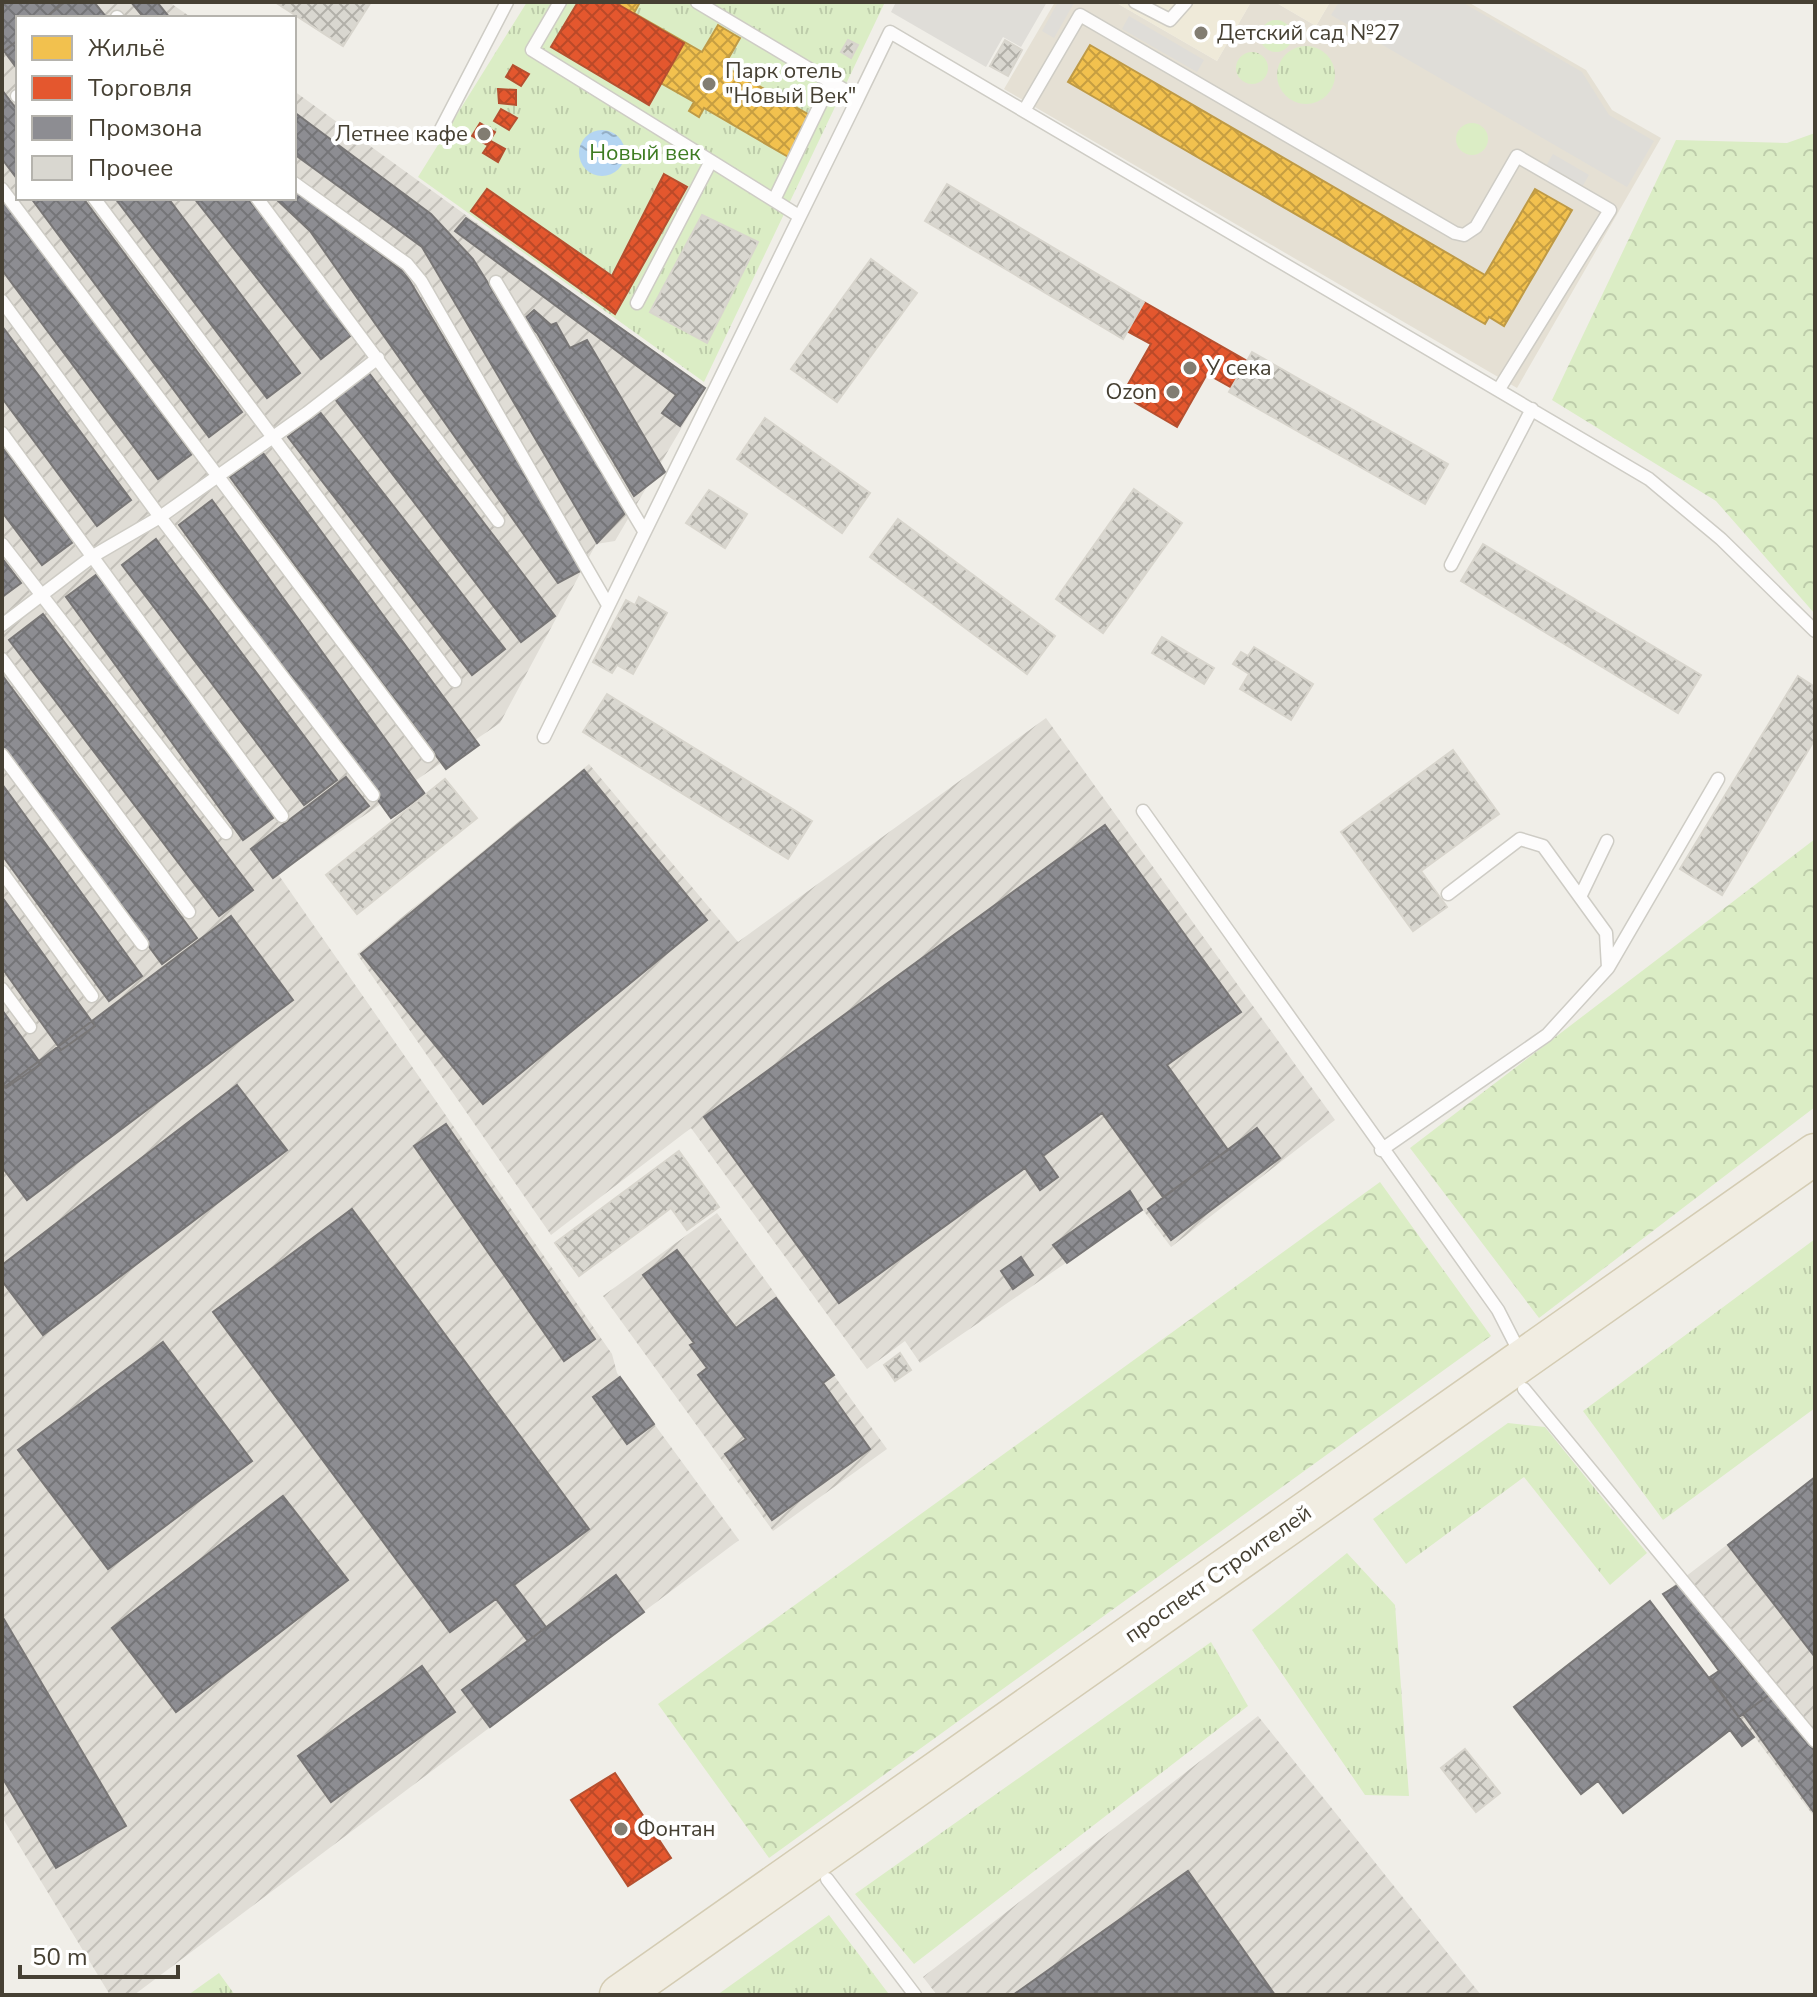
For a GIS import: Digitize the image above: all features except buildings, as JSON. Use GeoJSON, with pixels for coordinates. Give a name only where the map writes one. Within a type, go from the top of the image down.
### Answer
{"type":"FeatureCollection","features":[{"type":"Feature","properties":{"kind":"main road","name":"проспект Строителей"},"geometry":{"type":"LineString","coordinates":[[1524,1374],[1815,1154]]}},
{"type":"Feature","properties":{"kind":"main road","name":"проспект Строителей"},"geometry":{"type":"LineString","coordinates":[[620,1995],[820,1869],[1524,1374],[1815,1184]]}},
{"type":"Feature","properties":{"kind":"main road","name":"проспект Строителей"},"geometry":{"type":"LineString","coordinates":[[663,1995],[820,1869]]}},
{"type":"Feature","properties":{"kind":"lane"},"geometry":{"type":"LineString","coordinates":[[438,135],[507,2]]}},
{"type":"Feature","properties":{"kind":"lane"},"geometry":{"type":"LineString","coordinates":[[560,2],[532,50],[799,216]]}},
{"type":"Feature","properties":{"kind":"lane"},"geometry":{"type":"LineString","coordinates":[[697,2],[858,98]]}},
{"type":"Feature","properties":{"kind":"lane"},"geometry":{"type":"LineString","coordinates":[[1024,111],[1087,2]]}},
{"type":"Feature","properties":{"kind":"lane"},"geometry":{"type":"LineString","coordinates":[[1135,2],[1170,20],[1186,2]]}},
{"type":"Feature","properties":{"kind":"lane"},"geometry":{"type":"LineString","coordinates":[[1080,15],[1455,233],[1464,235],[1476,227],[1517,156],[1610,210],[1499,389]]}},
{"type":"Feature","properties":{"kind":"lane"},"geometry":{"type":"LineString","coordinates":[[544,737],[890,32],[1649,479],[1721,539],[1815,631]]}},
{"type":"Feature","properties":{"kind":"lane"},"geometry":{"type":"LineString","coordinates":[[774,200],[831,82]]}},
{"type":"Feature","properties":{"kind":"lane"},"geometry":{"type":"LineString","coordinates":[[637,303],[711,161]]}},
{"type":"Feature","properties":{"kind":"lane"},"geometry":{"type":"LineString","coordinates":[[296,184],[407,264],[421,281],[608,605]]}},
{"type":"Feature","properties":{"kind":"lane"},"geometry":{"type":"LineString","coordinates":[[2,189],[428,756]]}},
{"type":"Feature","properties":{"kind":"lane"},"geometry":{"type":"LineString","coordinates":[[96,200],[455,681]]}},
{"type":"Feature","properties":{"kind":"lane"},"geometry":{"type":"LineString","coordinates":[[259,200],[498,521]]}},
{"type":"Feature","properties":{"kind":"lane"},"geometry":{"type":"LineString","coordinates":[[496,282],[644,531]]}},
{"type":"Feature","properties":{"kind":"lane"},"geometry":{"type":"LineString","coordinates":[[2,301],[160,517],[373,795]]}},
{"type":"Feature","properties":{"kind":"lane"},"geometry":{"type":"LineString","coordinates":[[2,625],[93,556],[160,517],[378,358]]}},
{"type":"Feature","properties":{"kind":"lane"},"geometry":{"type":"LineString","coordinates":[[1451,565],[1532,409]]}},
{"type":"Feature","properties":{"kind":"lane"},"geometry":{"type":"LineString","coordinates":[[2,433],[282,816]]}},
{"type":"Feature","properties":{"kind":"lane"},"geometry":{"type":"LineString","coordinates":[[2,544],[226,833]]}},
{"type":"Feature","properties":{"kind":"lane"},"geometry":{"type":"LineString","coordinates":[[2,659],[189,912]]}},
{"type":"Feature","properties":{"kind":"lane"},"geometry":{"type":"LineString","coordinates":[[2,755],[142,944]]}},
{"type":"Feature","properties":{"kind":"lane"},"geometry":{"type":"LineString","coordinates":[[1381,1150],[1547,1035],[1608,968],[1718,779]]}},
{"type":"Feature","properties":{"kind":"lane"},"geometry":{"type":"LineString","coordinates":[[1143,811],[1381,1150],[1498,1310],[1524,1374],[1815,1741]]}},
{"type":"Feature","properties":{"kind":"lane"},"geometry":{"type":"LineString","coordinates":[[1448,894],[1520,839],[1543,846],[1606,933],[1608,968]]}},
{"type":"Feature","properties":{"kind":"lane"},"geometry":{"type":"LineString","coordinates":[[1580,897],[1607,841]]}},
{"type":"Feature","properties":{"kind":"lane"},"geometry":{"type":"LineString","coordinates":[[2,872],[92,996]]}},
{"type":"Feature","properties":{"kind":"lane"},"geometry":{"type":"LineString","coordinates":[[2,989],[30,1027]]}},
{"type":"Feature","properties":{"kind":"lane"},"geometry":{"type":"LineString","coordinates":[[820,1869],[915,1995]]}},
{"type":"Feature","properties":{"kind":"shaded area"},"geometry":{"type":"Polygon","coordinates":[[[65,2],[169,2],[189,16],[48,16],[65,2]]]}},
{"type":"Feature","properties":{"kind":"shaded area"},"geometry":{"type":"Polygon","coordinates":[[[896,2],[1047,2],[1021,47],[1003,37],[986,67],[891,12],[896,2]]]}},
{"type":"Feature","properties":{"kind":"shaded area"},"geometry":{"type":"Polygon","coordinates":[[[1055,2],[1115,2],[1217,61],[1251,2],[1275,2],[1316,26],[1330,2],[1468,2],[1586,70],[1612,110],[1661,138],[1517,388],[1004,89],[1055,2]]]}},
{"type":"Feature","properties":{"kind":"shaded area"},"geometry":{"type":"Polygon","coordinates":[[[1058,2],[1074,3],[1054,38],[1042,31],[1058,2]]]}},
{"type":"Feature","properties":{"kind":"shaded area","name":"Детский сад №27"},"geometry":{"type":"Polygon","coordinates":[[[1115,2],[1251,2],[1217,61],[1115,2]]]}},
{"type":"Feature","properties":{"kind":"shaded area","name":"Детский сад №27"},"geometry":{"type":"Polygon","coordinates":[[[1275,2],[1330,2],[1316,26],[1275,2]]]}},
{"type":"Feature","properties":{"kind":"shaded area"},"geometry":{"type":"Polygon","coordinates":[[[1339,2],[1462,2],[1582,72],[1609,115],[1654,141],[1627,187],[1331,15],[1339,2]]]}},
{"type":"Feature","properties":{"kind":"shaded area"},"geometry":{"type":"Polygon","coordinates":[[[1129,16],[1204,60],[1197,72],[1122,29],[1129,16]]]}},
{"type":"Feature","properties":{"kind":"shaded area"},"geometry":{"type":"Polygon","coordinates":[[[16,42],[16,200],[296,200],[296,92],[705,388],[615,541],[596,544],[500,723],[278,874],[612,1354],[617,1373],[739,1540],[134,1995],[110,1995],[2,1817],[2,53],[16,42]]]}},
{"type":"Feature","properties":{"kind":"shaded area"},"geometry":{"type":"Polygon","coordinates":[[[1553,154],[1589,175],[1582,187],[1546,166],[1553,154]]]}},
{"type":"Feature","properties":{"kind":"shaded area"},"geometry":{"type":"Polygon","coordinates":[[[1046,718],[1335,1120],[1171,1247],[1143,1210],[920,1363],[905,1341],[867,1369],[691,1128],[551,1235],[357,954],[589,764],[738,942],[1046,718]]]}},
{"type":"Feature","properties":{"kind":"shaded area"},"geometry":{"type":"Polygon","coordinates":[[[717,1213],[887,1449],[773,1531],[603,1296],[717,1213]]]}},
{"type":"Feature","properties":{"kind":"shaded area"},"geometry":{"type":"Polygon","coordinates":[[[1815,1477],[1815,1818],[1710,1677],[1718,1670],[1663,1594],[1815,1477]]]}},
{"type":"Feature","properties":{"kind":"shaded area"},"geometry":{"type":"Polygon","coordinates":[[[1258,1716],[1481,1995],[937,1995],[923,1977],[1258,1716]]]}},
{"type":"Feature","properties":{"kind":"green space","name":"Новый век"},"geometry":{"type":"Polygon","coordinates":[[[527,2],[885,2],[704,382],[418,177],[527,2]]]}},
{"type":"Feature","properties":{"kind":"green space"},"geometry":{"type":"Polygon","coordinates":[[[1276,20],[1288,24],[1292,36],[1288,48],[1276,52],[1264,48],[1260,36],[1264,24],[1276,20]]]}},
{"type":"Feature","properties":{"kind":"green space"},"geometry":{"type":"Polygon","coordinates":[[[1306,46],[1327,54],[1335,75],[1327,96],[1306,104],[1285,96],[1277,75],[1285,54],[1306,46]]]}},
{"type":"Feature","properties":{"kind":"green space"},"geometry":{"type":"Polygon","coordinates":[[[1252,52],[1264,56],[1268,68],[1264,80],[1252,84],[1240,80],[1236,68],[1240,56],[1252,52]]]}},
{"type":"Feature","properties":{"kind":"green space"},"geometry":{"type":"Polygon","coordinates":[[[1472,123],[1484,127],[1488,139],[1484,151],[1472,155],[1460,151],[1456,139],[1460,127],[1472,123]]]}},
{"type":"Feature","properties":{"kind":"green space"},"geometry":{"type":"Polygon","coordinates":[[[1815,133],[1815,614],[1716,501],[1552,400],[1676,140],[1787,143],[1815,133]]]}},
{"type":"Feature","properties":{"kind":"green space"},"geometry":{"type":"Polygon","coordinates":[[[1815,839],[1815,1107],[1539,1318],[1410,1148],[1815,839]]]}},
{"type":"Feature","properties":{"kind":"green space"},"geometry":{"type":"Polygon","coordinates":[[[1380,1182],[1491,1336],[769,1858],[658,1704],[1380,1182]]]}},
{"type":"Feature","properties":{"kind":"green space"},"geometry":{"type":"Polygon","coordinates":[[[1815,1239],[1815,1408],[1663,1520],[1583,1411],[1815,1239]]]}},
{"type":"Feature","properties":{"kind":"green space"},"geometry":{"type":"Polygon","coordinates":[[[1508,1423],[1545,1427],[1647,1553],[1610,1585],[1524,1477],[1406,1564],[1373,1519],[1508,1423]]]}},
{"type":"Feature","properties":{"kind":"green space"},"geometry":{"type":"Polygon","coordinates":[[[1347,1553],[1395,1605],[1409,1796],[1365,1795],[1252,1630],[1347,1553]]]}},
{"type":"Feature","properties":{"kind":"green space"},"geometry":{"type":"Polygon","coordinates":[[[1211,1642],[1248,1706],[914,1964],[855,1894],[1211,1642]]]}},
{"type":"Feature","properties":{"kind":"green space"},"geometry":{"type":"Polygon","coordinates":[[[829,1915],[888,1993],[717,1995],[829,1915]]]}},
{"type":"Feature","properties":{"kind":"green space"},"geometry":{"type":"Polygon","coordinates":[[[219,1973],[235,1995],[188,1995],[219,1973]]]}},
{"type":"Feature","properties":{"kind":"water"},"geometry":{"type":"Polygon","coordinates":[[[602,130],[618,137],[625,153],[618,169],[602,176],[586,169],[579,153],[586,137],[602,130]]]}},
{"type":"Feature","properties":{"kind":"place","name":"Детский сад №27"},"geometry":{"type":"Point","coordinates":[1201,33]}},
{"type":"Feature","properties":{"kind":"place","name":"Парк отель \"Новый Век\""},"geometry":{"type":"Point","coordinates":[709,84]}},
{"type":"Feature","properties":{"kind":"place","name":"Летнее кафе"},"geometry":{"type":"Point","coordinates":[484,134]}},
{"type":"Feature","properties":{"kind":"place","name":"У сека"},"geometry":{"type":"Point","coordinates":[1190,368]}},
{"type":"Feature","properties":{"kind":"place","name":"Ozon"},"geometry":{"type":"Point","coordinates":[1173,392]}},
{"type":"Feature","properties":{"kind":"place","name":"Фонтан"},"geometry":{"type":"Point","coordinates":[621,1829]}}]}
